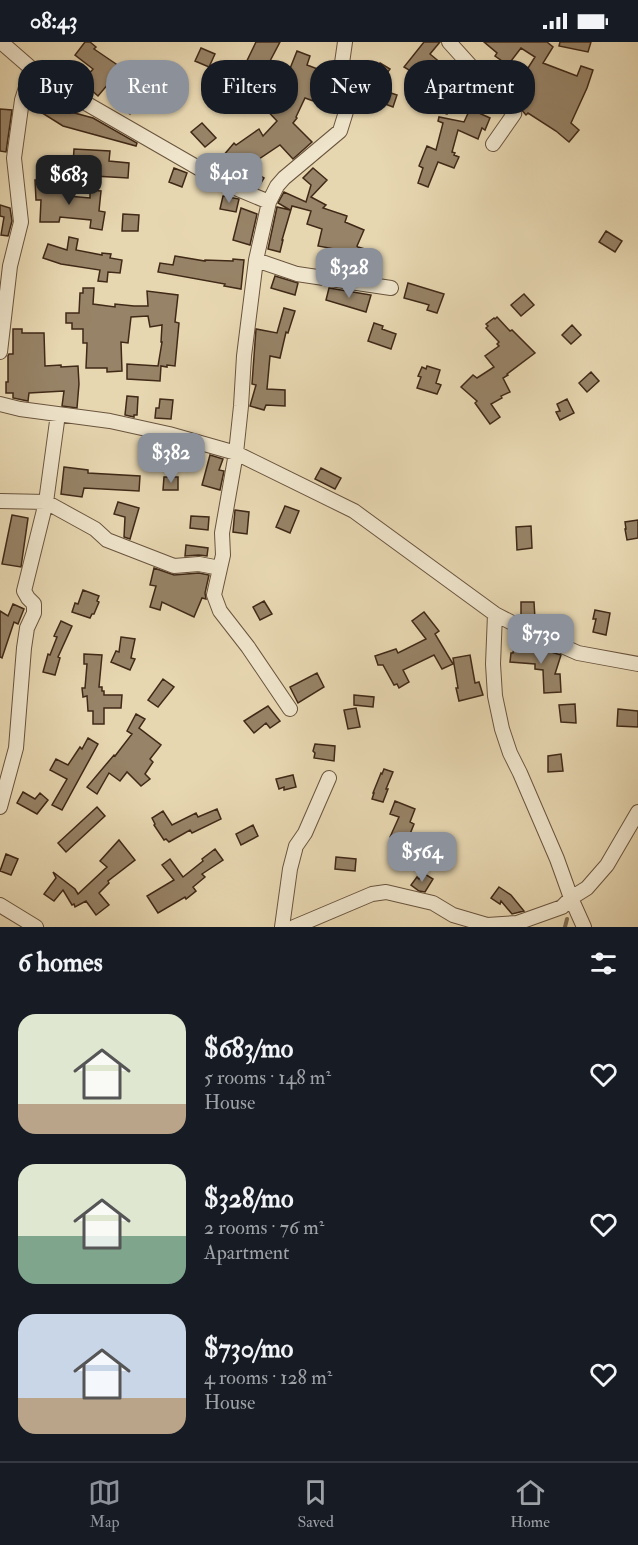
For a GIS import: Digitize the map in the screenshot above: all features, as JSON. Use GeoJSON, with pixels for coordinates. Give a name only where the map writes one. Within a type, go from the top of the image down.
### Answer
{"type":"FeatureCollection","features":[{"type":"Feature","properties":{"kind":"street"},"geometry":{"type":"LineString","coordinates":[[1,42],[22,60]]}},
{"type":"Feature","properties":{"kind":"street"},"geometry":{"type":"LineString","coordinates":[[290,709],[248,647],[220,611],[214,595],[223,555],[222,533],[236,453],[244,356],[256,260],[268,202],[284,178],[340,131],[349,102],[339,84],[345,42]]}},
{"type":"Feature","properties":{"kind":"street"},"geometry":{"type":"LineString","coordinates":[[449,42],[514,114],[493,144]]}},
{"type":"Feature","properties":{"kind":"street"},"geometry":{"type":"LineString","coordinates":[[94,108],[226,184],[268,202]]}},
{"type":"Feature","properties":{"kind":"street"},"geometry":{"type":"LineString","coordinates":[[0,352],[10,266],[21,222],[14,158],[20,114]]}},
{"type":"Feature","properties":{"kind":"street"},"geometry":{"type":"LineString","coordinates":[[256,260],[297,274],[391,288]]}},
{"type":"Feature","properties":{"kind":"street"},"geometry":{"type":"LineString","coordinates":[[0,404],[129,426],[236,453],[354,511],[495,614],[578,653],[638,664]]}},
{"type":"Feature","properties":{"kind":"street"},"geometry":{"type":"LineString","coordinates":[[0,807],[16,748],[24,648],[27,628],[34,613],[34,604],[24,591],[46,502],[58,414]]}},
{"type":"Feature","properties":{"kind":"street"},"geometry":{"type":"LineString","coordinates":[[0,501],[46,502],[95,529],[106,540],[174,567],[199,564],[220,568]]}},
{"type":"Feature","properties":{"kind":"street"},"geometry":{"type":"LineString","coordinates":[[495,614],[495,696],[502,729],[584,927]]}},
{"type":"Feature","properties":{"kind":"street"},"geometry":{"type":"LineString","coordinates":[[282,927],[290,869],[296,846],[305,833],[329,778]]}},
{"type":"Feature","properties":{"kind":"street"},"geometry":{"type":"LineString","coordinates":[[294,927],[372,894],[386,892],[434,903],[453,915],[487,925],[517,923],[562,907],[587,888],[607,866],[638,812]]}},
{"type":"Feature","properties":{"kind":"street"},"geometry":{"type":"LineString","coordinates":[[0,905],[36,927]]}},
{"type":"Feature","properties":{"kind":"building"},"geometry":{"type":"Polygon","coordinates":[[[85,42],[90,42],[96,47],[94,49],[110,60],[106,60],[106,87],[98,96],[94,92],[94,60],[81,60],[75,55],[85,42]]]}},
{"type":"Feature","properties":{"kind":"building"},"geometry":{"type":"Polygon","coordinates":[[[256,42],[280,42],[271,60],[247,60],[256,42]]]}},
{"type":"Feature","properties":{"kind":"building"},"geometry":{"type":"Polygon","coordinates":[[[424,42],[440,42],[430,54],[437,60],[410,60],[424,42]]]}},
{"type":"Feature","properties":{"kind":"building"},"geometry":{"type":"Polygon","coordinates":[[[484,42],[547,42],[553,47],[543,63],[577,76],[581,66],[593,70],[571,123],[579,130],[569,142],[530,114],[535,114],[535,60],[533,60],[535,57],[521,48],[512,60],[501,60],[495,56],[497,53],[484,42]]]}},
{"type":"Feature","properties":{"kind":"building"},"geometry":{"type":"Polygon","coordinates":[[[560,42],[591,42],[588,52],[559,46],[560,42]]]}},
{"type":"Feature","properties":{"kind":"building"},"geometry":{"type":"Polygon","coordinates":[[[201,48],[215,54],[212,60],[201,60],[201,64],[195,61],[201,48]]]}},
{"type":"Feature","properties":{"kind":"building"},"geometry":{"type":"Polygon","coordinates":[[[297,51],[310,56],[307,65],[310,66],[310,100],[305,98],[298,113],[298,60],[293,60],[297,51]]]}},
{"type":"Feature","properties":{"kind":"building"},"geometry":{"type":"Polygon","coordinates":[[[392,93],[397,95],[392,107],[392,93]]]}},
{"type":"Feature","properties":{"kind":"building"},"geometry":{"type":"Polygon","coordinates":[[[0,109],[12,110],[6,152],[0,151],[0,109]]]}},
{"type":"Feature","properties":{"kind":"building"},"geometry":{"type":"Polygon","coordinates":[[[44,114],[78,114],[93,118],[137,143],[136,146],[63,126],[44,114]]]}},
{"type":"Feature","properties":{"kind":"building"},"geometry":{"type":"Polygon","coordinates":[[[270,114],[297,114],[293,123],[312,142],[293,159],[280,145],[247,167],[264,178],[258,188],[246,183],[248,179],[236,168],[233,171],[224,162],[227,159],[223,156],[234,143],[236,145],[259,129],[263,136],[277,121],[270,114]]]}},
{"type":"Feature","properties":{"kind":"building"},"geometry":{"type":"Polygon","coordinates":[[[468,114],[481,114],[490,118],[485,130],[482,128],[478,139],[458,130],[452,152],[459,157],[454,168],[438,162],[428,187],[418,183],[423,168],[419,166],[427,146],[436,150],[443,123],[438,121],[439,117],[464,122],[468,114]]]}},
{"type":"Feature","properties":{"kind":"building"},"geometry":{"type":"Polygon","coordinates":[[[202,123],[216,138],[205,147],[191,132],[202,123]]]}},
{"type":"Feature","properties":{"kind":"building"},"geometry":{"type":"Polygon","coordinates":[[[74,149],[110,151],[109,161],[129,163],[128,178],[94,176],[94,166],[73,165],[74,149]]]}},
{"type":"Feature","properties":{"kind":"building"},"geometry":{"type":"Polygon","coordinates":[[[174,168],[187,173],[182,187],[169,182],[174,168]]]}},
{"type":"Feature","properties":{"kind":"building"},"geometry":{"type":"Polygon","coordinates":[[[313,168],[327,180],[311,197],[326,205],[323,208],[347,216],[345,222],[364,230],[357,246],[379,253],[374,274],[363,271],[365,264],[341,256],[340,250],[318,246],[322,229],[307,224],[311,211],[292,206],[280,252],[268,249],[277,207],[290,210],[278,203],[284,192],[306,202],[311,185],[303,178],[313,168]]]}},
{"type":"Feature","properties":{"kind":"building"},"geometry":{"type":"Polygon","coordinates":[[[35,180],[46,180],[47,193],[67,190],[68,196],[90,198],[90,190],[101,191],[99,211],[105,212],[102,230],[90,228],[91,220],[60,217],[59,222],[40,222],[41,200],[36,200],[35,180]]]}},
{"type":"Feature","properties":{"kind":"building"},"geometry":{"type":"Polygon","coordinates":[[[223,196],[239,199],[236,212],[220,209],[223,196]]]}},
{"type":"Feature","properties":{"kind":"building"},"geometry":{"type":"Polygon","coordinates":[[[0,205],[10,208],[12,221],[8,236],[1,235],[4,217],[0,216],[0,205]]]}},
{"type":"Feature","properties":{"kind":"building"},"geometry":{"type":"Polygon","coordinates":[[[241,208],[257,214],[250,245],[233,240],[241,208]]]}},
{"type":"Feature","properties":{"kind":"building"},"geometry":{"type":"Polygon","coordinates":[[[123,214],[139,215],[138,231],[122,231],[123,214]]]}},
{"type":"Feature","properties":{"kind":"building"},"geometry":{"type":"Polygon","coordinates":[[[606,231],[622,241],[615,252],[599,242],[606,231]]]}},
{"type":"Feature","properties":{"kind":"building"},"geometry":{"type":"Polygon","coordinates":[[[69,237],[78,239],[76,250],[102,255],[102,253],[111,254],[110,258],[122,260],[120,273],[108,272],[107,282],[98,281],[100,270],[61,264],[43,258],[48,244],[67,250],[69,237]]]}},
{"type":"Feature","properties":{"kind":"building"},"geometry":{"type":"Polygon","coordinates":[[[175,256],[205,261],[244,260],[241,289],[158,272],[160,263],[173,265],[175,256]]]}},
{"type":"Feature","properties":{"kind":"building"},"geometry":{"type":"Polygon","coordinates":[[[275,276],[298,283],[295,295],[271,288],[275,276]]]}},
{"type":"Feature","properties":{"kind":"building"},"geometry":{"type":"Polygon","coordinates":[[[408,283],[444,294],[437,313],[427,310],[429,305],[404,298],[408,283]]]}},
{"type":"Feature","properties":{"kind":"building"},"geometry":{"type":"Polygon","coordinates":[[[83,288],[94,288],[93,304],[115,307],[115,304],[148,306],[147,291],[178,295],[175,322],[179,323],[175,366],[161,366],[160,381],[127,379],[127,364],[158,366],[162,325],[150,327],[148,316],[131,317],[128,343],[121,342],[122,371],[107,372],[107,368],[86,368],[87,343],[83,343],[83,329],[72,329],[72,323],[66,323],[66,313],[79,313],[80,293],[83,293],[83,288]]]}},
{"type":"Feature","properties":{"kind":"building"},"geometry":{"type":"Polygon","coordinates":[[[329,288],[371,295],[366,312],[326,300],[329,288]]]}},
{"type":"Feature","properties":{"kind":"building"},"geometry":{"type":"Polygon","coordinates":[[[524,294],[534,305],[521,316],[511,305],[524,294]]]}},
{"type":"Feature","properties":{"kind":"building"},"geometry":{"type":"Polygon","coordinates":[[[284,308],[295,311],[288,333],[286,332],[280,358],[270,356],[267,389],[285,390],[285,406],[266,405],[264,410],[250,406],[256,385],[252,384],[256,329],[277,333],[284,308]]]}},
{"type":"Feature","properties":{"kind":"building"},"geometry":{"type":"Polygon","coordinates":[[[497,317],[535,353],[503,378],[510,392],[491,404],[500,417],[490,424],[475,403],[477,401],[461,387],[473,375],[477,378],[494,367],[485,356],[499,346],[497,344],[499,342],[486,328],[488,326],[486,324],[497,317]]]}},
{"type":"Feature","properties":{"kind":"building"},"geometry":{"type":"Polygon","coordinates":[[[374,323],[396,334],[391,349],[368,341],[374,323]]]}},
{"type":"Feature","properties":{"kind":"building"},"geometry":{"type":"Polygon","coordinates":[[[572,325],[581,335],[571,344],[562,335],[572,325]]]}},
{"type":"Feature","properties":{"kind":"building"},"geometry":{"type":"Polygon","coordinates":[[[13,329],[22,329],[22,333],[44,333],[45,366],[78,366],[77,408],[62,406],[64,391],[29,393],[28,401],[13,398],[13,393],[6,393],[8,356],[13,354],[13,329]]]}},
{"type":"Feature","properties":{"kind":"building"},"geometry":{"type":"Polygon","coordinates":[[[427,366],[440,370],[436,383],[441,385],[437,394],[417,388],[421,377],[418,376],[422,367],[426,369],[427,366]]]}},
{"type":"Feature","properties":{"kind":"building"},"geometry":{"type":"Polygon","coordinates":[[[591,372],[599,381],[587,392],[579,383],[591,372]]]}},
{"type":"Feature","properties":{"kind":"building"},"geometry":{"type":"Polygon","coordinates":[[[127,396],[138,397],[137,415],[134,417],[125,415],[127,396]]]}},
{"type":"Feature","properties":{"kind":"building"},"geometry":{"type":"Polygon","coordinates":[[[160,399],[173,400],[171,419],[155,418],[160,399]]]}},
{"type":"Feature","properties":{"kind":"building"},"geometry":{"type":"Polygon","coordinates":[[[567,399],[574,413],[560,420],[556,412],[560,411],[557,404],[567,399]]]}},
{"type":"Feature","properties":{"kind":"building"},"geometry":{"type":"Polygon","coordinates":[[[210,455],[223,459],[219,470],[224,471],[220,490],[202,485],[210,455]]]}},
{"type":"Feature","properties":{"kind":"building"},"geometry":{"type":"Polygon","coordinates":[[[64,467],[88,470],[88,473],[140,476],[139,491],[84,488],[82,497],[61,494],[64,467]]]}},
{"type":"Feature","properties":{"kind":"building"},"geometry":{"type":"Polygon","coordinates":[[[321,468],[341,478],[335,489],[315,479],[321,468]]]}},
{"type":"Feature","properties":{"kind":"building"},"geometry":{"type":"Polygon","coordinates":[[[164,477],[178,477],[178,490],[163,490],[164,477]]]}},
{"type":"Feature","properties":{"kind":"building"},"geometry":{"type":"Polygon","coordinates":[[[118,502],[139,508],[130,539],[124,537],[125,517],[114,514],[118,502]]]}},
{"type":"Feature","properties":{"kind":"building"},"geometry":{"type":"Polygon","coordinates":[[[285,506],[299,511],[290,533],[276,527],[285,506]]]}},
{"type":"Feature","properties":{"kind":"building"},"geometry":{"type":"Polygon","coordinates":[[[235,510],[249,512],[247,534],[233,532],[235,510]]]}},
{"type":"Feature","properties":{"kind":"building"},"geometry":{"type":"Polygon","coordinates":[[[12,515],[28,518],[21,567],[2,564],[12,515]]]}},
{"type":"Feature","properties":{"kind":"building"},"geometry":{"type":"Polygon","coordinates":[[[191,516],[209,517],[208,530],[190,528],[191,516]]]}},
{"type":"Feature","properties":{"kind":"building"},"geometry":{"type":"Polygon","coordinates":[[[638,520],[638,538],[627,540],[625,522],[638,520]]]}},
{"type":"Feature","properties":{"kind":"building"},"geometry":{"type":"Polygon","coordinates":[[[531,526],[532,548],[517,550],[516,527],[531,526]]]}},
{"type":"Feature","properties":{"kind":"building"},"geometry":{"type":"Polygon","coordinates":[[[186,545],[208,548],[207,556],[185,556],[186,545]]]}},
{"type":"Feature","properties":{"kind":"building"},"geometry":{"type":"Polygon","coordinates":[[[154,568],[174,575],[199,573],[209,575],[206,599],[202,598],[194,617],[162,602],[160,610],[150,607],[156,586],[150,585],[154,568]]]}},
{"type":"Feature","properties":{"kind":"building"},"geometry":{"type":"Polygon","coordinates":[[[83,590],[99,596],[97,601],[99,602],[90,618],[72,612],[83,590]]]}},
{"type":"Feature","properties":{"kind":"building"},"geometry":{"type":"Polygon","coordinates":[[[264,601],[272,614],[260,620],[253,607],[264,601]]]}},
{"type":"Feature","properties":{"kind":"building"},"geometry":{"type":"Polygon","coordinates":[[[521,602],[534,602],[535,619],[525,620],[521,617],[521,602]]]}},
{"type":"Feature","properties":{"kind":"building"},"geometry":{"type":"Polygon","coordinates":[[[13,604],[24,609],[18,624],[14,622],[2,658],[0,657],[0,611],[8,616],[13,604]]]}},
{"type":"Feature","properties":{"kind":"building"},"geometry":{"type":"Polygon","coordinates":[[[595,610],[610,613],[606,635],[593,632],[596,619],[593,619],[595,610]]]}},
{"type":"Feature","properties":{"kind":"building"},"geometry":{"type":"Polygon","coordinates":[[[424,612],[439,631],[435,634],[453,664],[442,669],[434,655],[403,670],[409,682],[399,688],[397,684],[394,685],[383,665],[378,665],[375,656],[396,649],[398,653],[426,639],[412,621],[424,612]]]}},
{"type":"Feature","properties":{"kind":"building"},"geometry":{"type":"Polygon","coordinates":[[[61,621],[72,626],[58,657],[60,658],[55,675],[43,672],[61,621]]]}},
{"type":"Feature","properties":{"kind":"building"},"geometry":{"type":"Polygon","coordinates":[[[121,637],[135,639],[131,658],[135,659],[130,670],[111,662],[116,651],[119,652],[121,637]]]}},
{"type":"Feature","properties":{"kind":"building"},"geometry":{"type":"Polygon","coordinates":[[[514,647],[541,649],[561,655],[555,674],[560,674],[561,692],[544,693],[543,670],[535,669],[535,664],[510,662],[514,647]]]}},
{"type":"Feature","properties":{"kind":"building"},"geometry":{"type":"Polygon","coordinates":[[[84,654],[102,655],[99,687],[102,687],[104,695],[122,695],[121,708],[104,708],[104,724],[93,724],[93,711],[88,711],[87,696],[83,697],[82,688],[85,688],[87,664],[84,664],[84,654]]]}},
{"type":"Feature","properties":{"kind":"building"},"geometry":{"type":"Polygon","coordinates":[[[470,655],[475,683],[479,682],[483,695],[459,701],[453,658],[470,655]]]}},
{"type":"Feature","properties":{"kind":"building"},"geometry":{"type":"Polygon","coordinates":[[[317,673],[324,687],[298,703],[290,687],[317,673]]]}},
{"type":"Feature","properties":{"kind":"building"},"geometry":{"type":"Polygon","coordinates":[[[163,679],[174,687],[158,707],[148,700],[163,679]]]}},
{"type":"Feature","properties":{"kind":"building"},"geometry":{"type":"Polygon","coordinates":[[[354,695],[374,697],[373,707],[354,705],[354,695]]]}},
{"type":"Feature","properties":{"kind":"building"},"geometry":{"type":"Polygon","coordinates":[[[575,704],[576,723],[561,722],[559,705],[575,704]]]}},
{"type":"Feature","properties":{"kind":"building"},"geometry":{"type":"Polygon","coordinates":[[[268,706],[280,721],[270,728],[266,723],[254,733],[244,721],[268,706]]]}},
{"type":"Feature","properties":{"kind":"building"},"geometry":{"type":"Polygon","coordinates":[[[356,708],[360,727],[348,729],[344,710],[356,708]]]}},
{"type":"Feature","properties":{"kind":"building"},"geometry":{"type":"Polygon","coordinates":[[[618,709],[638,711],[638,727],[617,726],[618,709]]]}},
{"type":"Feature","properties":{"kind":"building"},"geometry":{"type":"Polygon","coordinates":[[[136,714],[145,719],[139,728],[161,745],[150,759],[153,762],[145,774],[150,779],[141,786],[127,772],[120,781],[109,773],[97,794],[87,787],[132,734],[127,731],[136,714]]]}},
{"type":"Feature","properties":{"kind":"building"},"geometry":{"type":"Polygon","coordinates":[[[88,738],[98,744],[62,810],[52,805],[67,779],[50,770],[56,759],[68,765],[88,738]]]}},
{"type":"Feature","properties":{"kind":"building"},"geometry":{"type":"Polygon","coordinates":[[[315,744],[335,746],[334,761],[314,758],[315,744]]]}},
{"type":"Feature","properties":{"kind":"building"},"geometry":{"type":"Polygon","coordinates":[[[561,754],[563,771],[548,772],[548,756],[561,754]]]}},
{"type":"Feature","properties":{"kind":"building"},"geometry":{"type":"Polygon","coordinates":[[[384,769],[393,772],[383,802],[372,799],[384,769]]]}},
{"type":"Feature","properties":{"kind":"building"},"geometry":{"type":"Polygon","coordinates":[[[293,775],[296,787],[279,789],[276,779],[293,775]]]}},
{"type":"Feature","properties":{"kind":"building"},"geometry":{"type":"Polygon","coordinates":[[[23,792],[35,799],[40,793],[48,800],[37,814],[17,803],[23,792]]]}},
{"type":"Feature","properties":{"kind":"building"},"geometry":{"type":"Polygon","coordinates":[[[395,801],[415,809],[410,822],[414,824],[406,844],[390,837],[399,817],[390,814],[395,801]]]}},
{"type":"Feature","properties":{"kind":"building"},"geometry":{"type":"Polygon","coordinates":[[[97,807],[105,816],[66,852],[58,843],[97,807]]]}},
{"type":"Feature","properties":{"kind":"building"},"geometry":{"type":"Polygon","coordinates":[[[217,809],[221,819],[192,833],[190,830],[169,842],[164,840],[152,818],[163,811],[172,825],[196,813],[198,817],[217,809]]]}},
{"type":"Feature","properties":{"kind":"building"},"geometry":{"type":"Polygon","coordinates":[[[253,825],[258,836],[241,845],[236,834],[253,825]]]}},
{"type":"Feature","properties":{"kind":"building"},"geometry":{"type":"Polygon","coordinates":[[[119,840],[135,860],[108,881],[109,883],[99,893],[109,905],[96,915],[86,901],[75,907],[74,904],[72,905],[63,890],[54,901],[44,894],[56,878],[53,872],[78,894],[107,867],[100,861],[119,840]]]}},
{"type":"Feature","properties":{"kind":"building"},"geometry":{"type":"Polygon","coordinates":[[[215,849],[223,860],[202,874],[205,877],[193,887],[196,891],[186,899],[185,897],[158,913],[147,896],[174,880],[162,865],[170,859],[183,877],[215,849]]]}},
{"type":"Feature","properties":{"kind":"building"},"geometry":{"type":"Polygon","coordinates":[[[6,854],[18,859],[11,875],[0,871],[6,854]]]}},
{"type":"Feature","properties":{"kind":"building"},"geometry":{"type":"Polygon","coordinates":[[[336,857],[356,859],[355,871],[335,869],[336,857]]]}},
{"type":"Feature","properties":{"kind":"building"},"geometry":{"type":"Polygon","coordinates":[[[423,873],[433,879],[425,892],[411,885],[423,873]]]}},
{"type":"Feature","properties":{"kind":"building"},"geometry":{"type":"Polygon","coordinates":[[[499,887],[511,895],[524,911],[512,914],[501,901],[500,904],[491,898],[499,887]]]}},
{"type":"Feature","properties":{"kind":"waterway"},"geometry":{"type":"LineString","coordinates":[[565,927],[567,919]]}}]}
